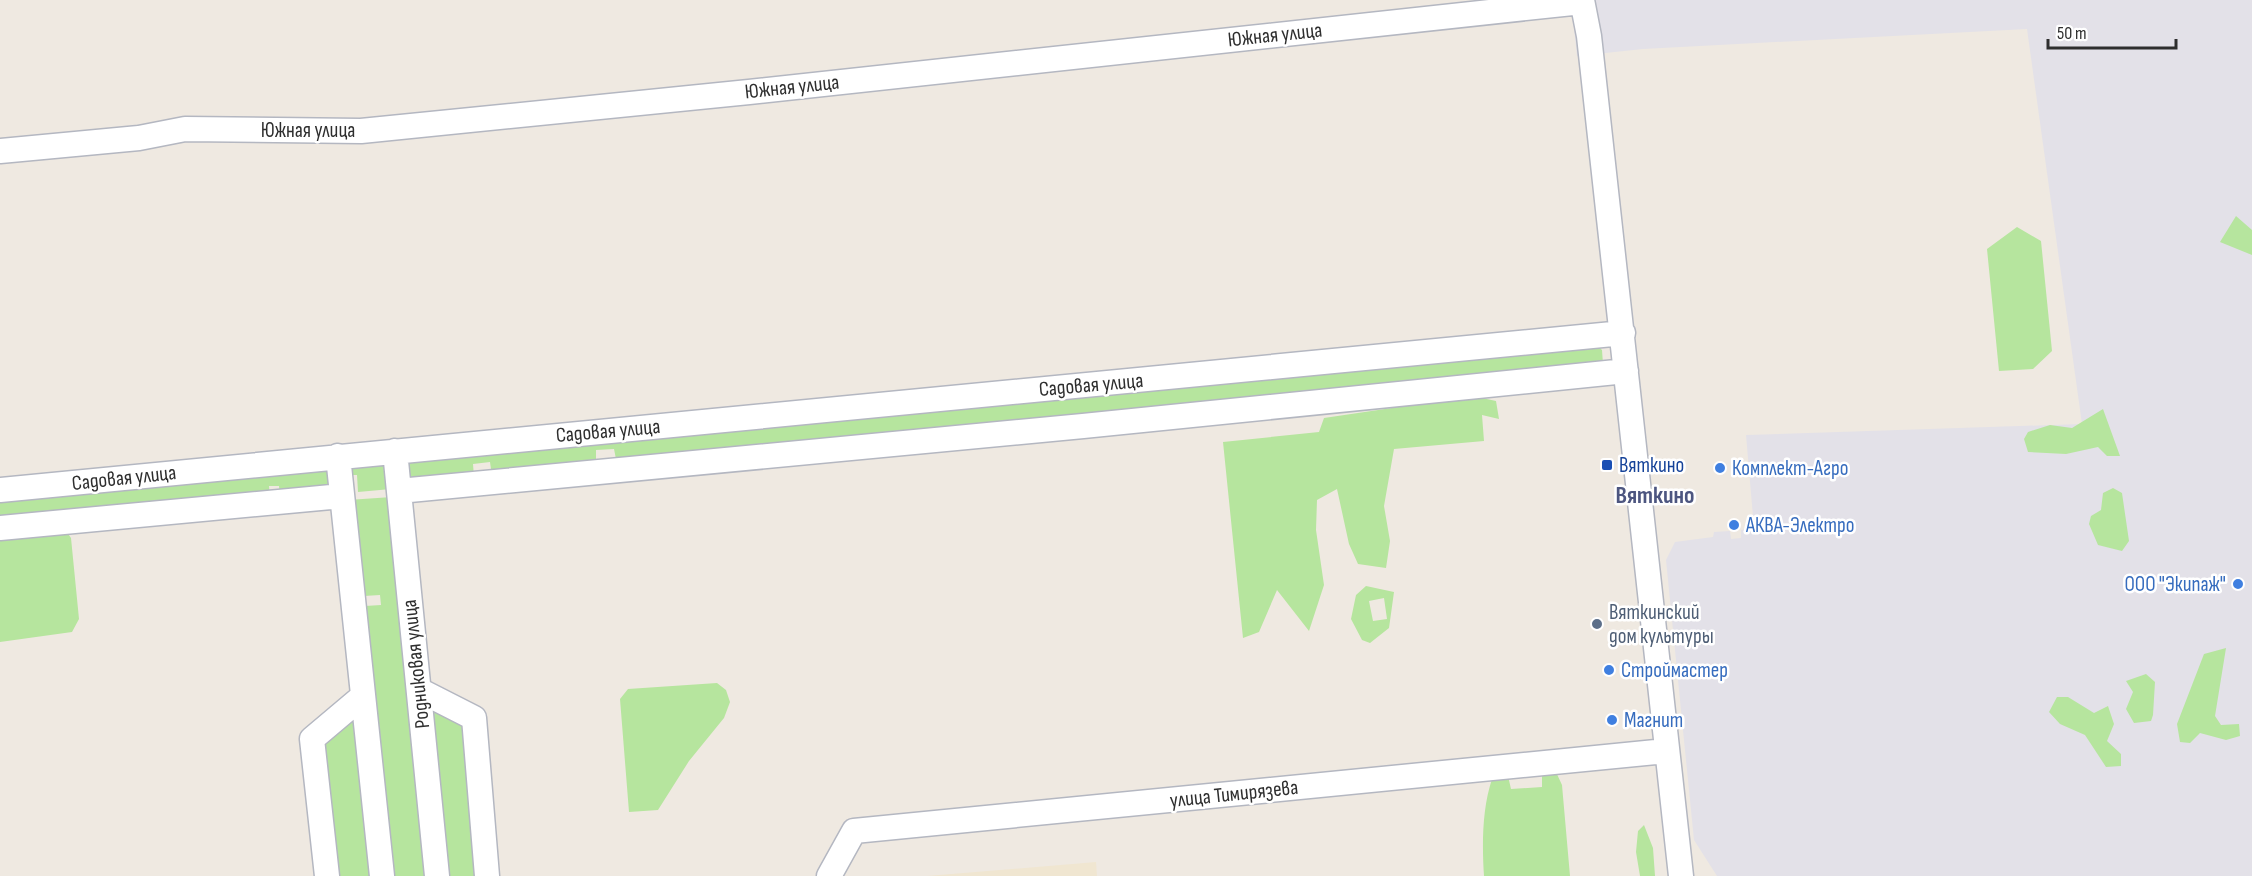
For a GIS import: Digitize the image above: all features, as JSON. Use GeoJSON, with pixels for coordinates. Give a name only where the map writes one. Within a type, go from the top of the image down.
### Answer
{"type":"FeatureCollection","features":[{"type":"Feature","properties":{"kind":"street","name":"Южная улица"},"geometry":{"type":"LineString","coordinates":[[0,151],[139,138],[185,129],[361,131],[761,91],[1582,1]]}},
{"type":"Feature","properties":{"kind":"street"},"geometry":{"type":"LineString","coordinates":[[1582,1],[1589,36],[1623,333],[1681,876]]}},
{"type":"Feature","properties":{"kind":"street","name":"Садовая улица"},"geometry":{"type":"LineString","coordinates":[[0,490],[1623,333]]}},
{"type":"Feature","properties":{"kind":"street"},"geometry":{"type":"LineString","coordinates":[[399,491],[1626,371]]}},
{"type":"Feature","properties":{"kind":"street","name":"Родниковая улица"},"geometry":{"type":"LineString","coordinates":[[395,451],[437,876]]}},
{"type":"Feature","properties":{"kind":"street"},"geometry":{"type":"LineString","coordinates":[[338,456],[382,876]]}},
{"type":"Feature","properties":{"kind":"street"},"geometry":{"type":"LineString","coordinates":[[0,528],[342,496]]}},
{"type":"Feature","properties":{"kind":"street"},"geometry":{"type":"LineString","coordinates":[[418,690],[474,718],[487,876]]}},
{"type":"Feature","properties":{"kind":"street"},"geometry":{"type":"LineString","coordinates":[[327,876],[312,739],[363,696]]}},
{"type":"Feature","properties":{"kind":"street","name":"улица Тимирязева"},"geometry":{"type":"LineString","coordinates":[[829,876],[854,831],[1666,751]]}},
{"type":"Feature","properties":{"kind":"shaded area"},"geometry":{"type":"Polygon","coordinates":[[[1571,0],[2252,0],[2252,876],[1717,876],[1694,840],[1666,560],[1675,542],[1713,537],[1714,532],[1730,531],[1731,539],[1741,538],[1741,530],[1754,528],[1746,435],[2082,424],[2027,29],[1643,49],[1577,56],[1571,0]]]}},
{"type":"Feature","properties":{"kind":"shaded area"},"geometry":{"type":"Polygon","coordinates":[[[1096,862],[1097,876],[927,876],[1096,862]]]}},
{"type":"Feature","properties":{"kind":"green space"},"geometry":{"type":"Polygon","coordinates":[[[2236,216],[2252,230],[2252,255],[2220,242],[2236,216]]]}},
{"type":"Feature","properties":{"kind":"green space"},"geometry":{"type":"Polygon","coordinates":[[[2017,227],[2041,241],[2052,351],[2033,369],[1999,371],[1987,249],[2017,227]]]}},
{"type":"Feature","properties":{"kind":"green space"},"geometry":{"type":"Polygon","coordinates":[[[1596,344],[1602,350],[1603,364],[617,464],[614,449],[596,450],[596,465],[492,476],[490,462],[473,464],[474,477],[414,484],[404,477],[409,458],[1596,344]]]}},
{"type":"Feature","properties":{"kind":"green space"},"geometry":{"type":"Polygon","coordinates":[[[1473,396],[1496,401],[1499,419],[1482,415],[1484,441],[1394,449],[1384,506],[1390,541],[1386,568],[1358,564],[1349,544],[1337,489],[1317,500],[1316,530],[1324,585],[1309,631],[1277,590],[1259,632],[1243,638],[1223,442],[1319,432],[1324,418],[1473,396]]]}},
{"type":"Feature","properties":{"kind":"green space"},"geometry":{"type":"Polygon","coordinates":[[[2103,409],[2120,456],[2107,456],[2098,447],[2066,454],[2028,452],[2024,439],[2028,432],[2050,425],[2072,428],[2103,409]]]}},
{"type":"Feature","properties":{"kind":"green space"},"geometry":{"type":"Polygon","coordinates":[[[382,463],[389,470],[391,489],[358,492],[357,475],[347,475],[352,467],[382,463]]]}},
{"type":"Feature","properties":{"kind":"green space"},"geometry":{"type":"Polygon","coordinates":[[[328,468],[334,487],[280,498],[279,486],[269,486],[270,498],[0,524],[0,500],[328,468]]]}},
{"type":"Feature","properties":{"kind":"green space"},"geometry":{"type":"Polygon","coordinates":[[[2113,488],[2122,493],[2129,541],[2122,551],[2098,545],[2089,524],[2091,516],[2101,510],[2103,493],[2113,488]]]}},
{"type":"Feature","properties":{"kind":"green space"},"geometry":{"type":"Polygon","coordinates":[[[392,497],[431,876],[387,876],[365,606],[381,605],[380,595],[364,596],[348,500],[392,497]]]}},
{"type":"Feature","properties":{"kind":"green space"},"geometry":{"type":"Polygon","coordinates":[[[64,528],[71,538],[79,619],[72,632],[0,642],[0,533],[64,528]]]}},
{"type":"Feature","properties":{"kind":"green space"},"geometry":{"type":"Polygon","coordinates":[[[1366,586],[1394,592],[1389,628],[1370,643],[1362,640],[1351,619],[1356,595],[1366,586]],[[1384,598],[1369,601],[1373,621],[1387,619],[1384,598]]]}},
{"type":"Feature","properties":{"kind":"green space"},"geometry":{"type":"Polygon","coordinates":[[[2226,648],[2215,716],[2221,725],[2239,724],[2240,736],[2226,740],[2200,733],[2190,743],[2180,742],[2177,724],[2204,654],[2226,648]]]}},
{"type":"Feature","properties":{"kind":"green space"},"geometry":{"type":"Polygon","coordinates":[[[2146,674],[2155,682],[2153,715],[2151,721],[2134,723],[2126,709],[2133,692],[2126,681],[2146,674]]]}},
{"type":"Feature","properties":{"kind":"green space"},"geometry":{"type":"Polygon","coordinates":[[[717,683],[726,690],[730,702],[724,718],[689,761],[658,810],[629,812],[620,699],[628,689],[717,683]]]}},
{"type":"Feature","properties":{"kind":"green space"},"geometry":{"type":"Polygon","coordinates":[[[2057,697],[2068,697],[2094,713],[2108,706],[2114,724],[2107,741],[2121,754],[2121,766],[2106,767],[2085,735],[2060,724],[2049,712],[2057,697]]]}},
{"type":"Feature","properties":{"kind":"green space"},"geometry":{"type":"Polygon","coordinates":[[[428,708],[467,726],[477,876],[441,876],[428,708]]]}},
{"type":"Feature","properties":{"kind":"green space"},"geometry":{"type":"Polygon","coordinates":[[[354,715],[377,876],[335,876],[322,753],[326,740],[354,715]]]}},
{"type":"Feature","properties":{"kind":"green space"},"geometry":{"type":"Polygon","coordinates":[[[1542,772],[1556,772],[1562,785],[1570,876],[1484,876],[1486,802],[1492,779],[1508,776],[1511,789],[1542,787],[1542,772]]]}},
{"type":"Feature","properties":{"kind":"green space"},"geometry":{"type":"Polygon","coordinates":[[[1644,825],[1653,848],[1655,876],[1640,876],[1636,852],[1638,831],[1644,825]]]}},
{"type":"Feature","properties":{"kind":"place","name":"Вяткино"},"geometry":{"type":"Point","coordinates":[1607,465]}},
{"type":"Feature","properties":{"kind":"place","name":"Комплект-Агро"},"geometry":{"type":"Point","coordinates":[1720,468]}},
{"type":"Feature","properties":{"kind":"place","name":"АКВА-Электро"},"geometry":{"type":"Point","coordinates":[1734,525]}},
{"type":"Feature","properties":{"kind":"place","name":"ООО \"Экипаж\""},"geometry":{"type":"Point","coordinates":[2238,584]}},
{"type":"Feature","properties":{"kind":"place","name":"Вяткинский дом культуры"},"geometry":{"type":"Point","coordinates":[1597,624]}},
{"type":"Feature","properties":{"kind":"place","name":"Строймастер"},"geometry":{"type":"Point","coordinates":[1609,670]}},
{"type":"Feature","properties":{"kind":"place","name":"Магнит"},"geometry":{"type":"Point","coordinates":[1612,720]}},
{"type":"Feature","properties":{"kind":"district","name":"Вяткино"},"geometry":{"type":"Point","coordinates":[1655,495]}}]}
